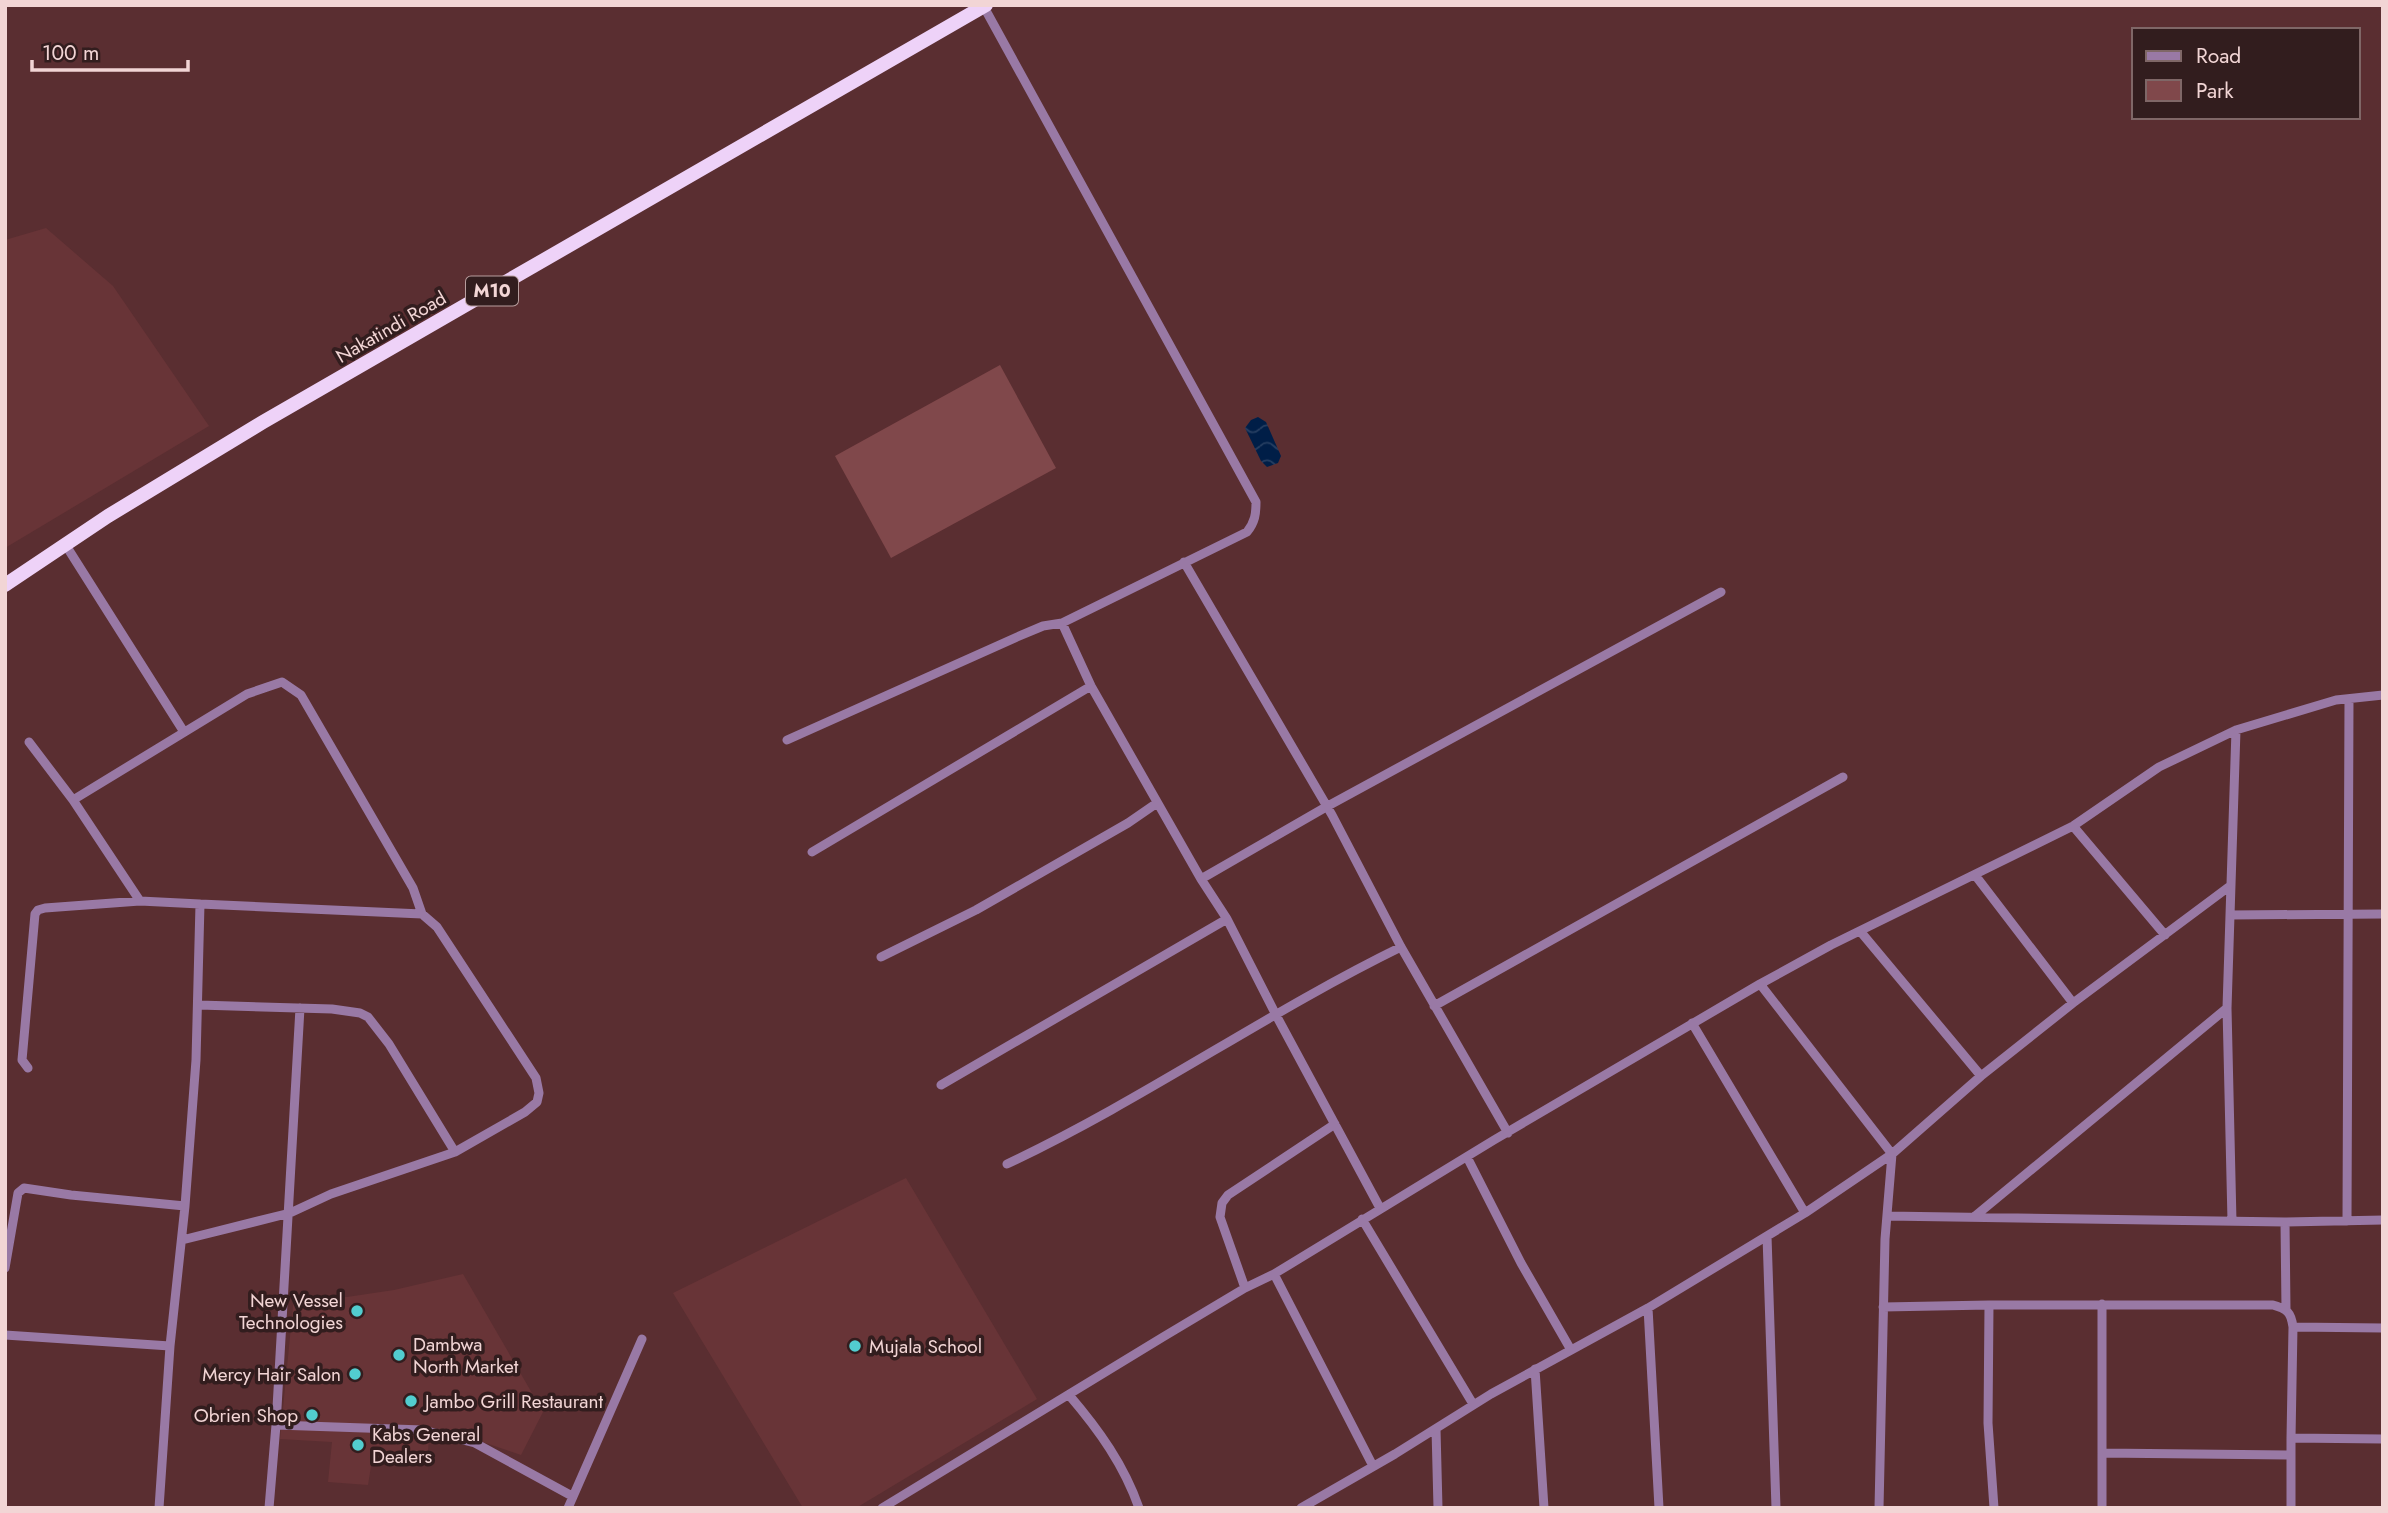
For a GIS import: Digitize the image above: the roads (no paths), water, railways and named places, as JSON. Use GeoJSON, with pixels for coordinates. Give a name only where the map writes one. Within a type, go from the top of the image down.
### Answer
{"type":"FeatureCollection","features":[{"type":"Feature","properties":{"kind":"highway","name":"Nakatindi Road"},"geometry":{"type":"LineString","coordinates":[[5,585],[65,544],[262,422],[985,6]]}},
{"type":"Feature","properties":{"kind":"street"},"geometry":{"type":"LineString","coordinates":[[787,740],[1043,626],[1062,623],[1247,531],[1253,523],[1256,502],[985,6]]}},
{"type":"Feature","properties":{"kind":"street"},"geometry":{"type":"LineString","coordinates":[[65,544],[184,732]]}},
{"type":"Feature","properties":{"kind":"street"},"geometry":{"type":"LineString","coordinates":[[1184,562],[1326,807],[1401,947],[1508,1133]]}},
{"type":"Feature","properties":{"kind":"street"},"geometry":{"type":"LineString","coordinates":[[1201,879],[1326,807],[1721,592]]}},
{"type":"Feature","properties":{"kind":"street"},"geometry":{"type":"LineString","coordinates":[[1062,623],[1091,686],[1201,879],[1227,919],[1380,1208]]}},
{"type":"Feature","properties":{"kind":"street"},"geometry":{"type":"LineString","coordinates":[[73,800],[247,695],[282,682],[301,695],[413,888],[422,914],[437,927],[536,1078],[539,1093],[537,1102],[525,1112],[455,1152],[331,1194],[290,1213],[182,1240]]}},
{"type":"Feature","properties":{"kind":"street"},"geometry":{"type":"LineString","coordinates":[[812,852],[1091,686]]}},
{"type":"Feature","properties":{"kind":"street"},"geometry":{"type":"LineString","coordinates":[[882,1508],[1245,1288],[1273,1274],[1692,1023],[1860,931],[2073,826],[2159,766],[2236,730],[2336,700],[2383,695]]}},
{"type":"Feature","properties":{"kind":"street"},"geometry":{"type":"LineString","coordinates":[[2347,1221],[2349,699]]}},
{"type":"Feature","properties":{"kind":"street"},"geometry":{"type":"LineString","coordinates":[[2232,1221],[2227,1007],[2236,730]]}},
{"type":"Feature","properties":{"kind":"street"},"geometry":{"type":"LineString","coordinates":[[29,742],[73,800],[140,901]]}},
{"type":"Feature","properties":{"kind":"street"},"geometry":{"type":"LineString","coordinates":[[1434,1006],[1843,777]]}},
{"type":"Feature","properties":{"kind":"street"},"geometry":{"type":"LineString","coordinates":[[881,957],[976,910],[1128,823],[1157,803]]}},
{"type":"Feature","properties":{"kind":"street"},"geometry":{"type":"LineString","coordinates":[[2073,826],[2165,935]]}},
{"type":"Feature","properties":{"kind":"street"},"geometry":{"type":"LineString","coordinates":[[1975,875],[2073,1003]]}},
{"type":"Feature","properties":{"kind":"street"},"geometry":{"type":"LineString","coordinates":[[1301,1508],[1436,1429],[1473,1404],[1648,1308],[1805,1213],[1892,1154],[1981,1076],[2073,1003],[2230,886]]}},
{"type":"Feature","properties":{"kind":"street"},"geometry":{"type":"LineString","coordinates":[[28,1069],[22,1060],[35,914],[38,910],[140,901],[422,914]]}},
{"type":"Feature","properties":{"kind":"street"},"geometry":{"type":"LineString","coordinates":[[159,1508],[199,1004],[200,904]]}},
{"type":"Feature","properties":{"kind":"street"},"geometry":{"type":"LineString","coordinates":[[2230,915],[2383,914]]}},
{"type":"Feature","properties":{"kind":"street"},"geometry":{"type":"LineString","coordinates":[[941,1085],[1227,919]]}},
{"type":"Feature","properties":{"kind":"street"},"geometry":{"type":"LineString","coordinates":[[1860,931],[1981,1076]]}},
{"type":"Feature","properties":{"kind":"street"},"geometry":{"type":"LineString","coordinates":[[1007,1164],[1064,1138],[1276,1015],[1401,947]]}},
{"type":"Feature","properties":{"kind":"street"},"geometry":{"type":"LineString","coordinates":[[1760,984],[1892,1154],[1883,1307],[1879,1508]]}},
{"type":"Feature","properties":{"kind":"street"},"geometry":{"type":"LineString","coordinates":[[199,1004],[332,1009],[360,1013],[368,1017],[389,1044],[455,1152]]}},
{"type":"Feature","properties":{"kind":"street"},"geometry":{"type":"LineString","coordinates":[[1974,1217],[2227,1007]]}},
{"type":"Feature","properties":{"kind":"street"},"geometry":{"type":"LineString","coordinates":[[269,1508],[290,1213],[300,1008]]}},
{"type":"Feature","properties":{"kind":"street"},"geometry":{"type":"LineString","coordinates":[[1692,1023],[1805,1213]]}},
{"type":"Feature","properties":{"kind":"street"},"geometry":{"type":"LineString","coordinates":[[1245,1288],[1220,1217],[1222,1203],[1227,1195],[1335,1124]]}},
{"type":"Feature","properties":{"kind":"street"},"geometry":{"type":"LineString","coordinates":[[1467,1157],[1521,1263],[1571,1350]]}},
{"type":"Feature","properties":{"kind":"street"},"geometry":{"type":"LineString","coordinates":[[5,1268],[18,1193],[24,1188],[185,1206]]}},
{"type":"Feature","properties":{"kind":"street"},"geometry":{"type":"LineString","coordinates":[[1887,1216],[2285,1222],[2383,1220]]}},
{"type":"Feature","properties":{"kind":"street"},"geometry":{"type":"LineString","coordinates":[[1362,1219],[1473,1404]]}},
{"type":"Feature","properties":{"kind":"street"},"geometry":{"type":"LineString","coordinates":[[2285,1222],[2286,1309],[2293,1327],[2291,1508]]}},
{"type":"Feature","properties":{"kind":"street"},"geometry":{"type":"LineString","coordinates":[[1767,1236],[1776,1508]]}},
{"type":"Feature","properties":{"kind":"street"},"geometry":{"type":"LineString","coordinates":[[1273,1274],[1373,1466]]}},
{"type":"Feature","properties":{"kind":"street"},"geometry":{"type":"LineString","coordinates":[[1883,1307],[2102,1304],[2273,1305],[2286,1309]]}},
{"type":"Feature","properties":{"kind":"street"},"geometry":{"type":"LineString","coordinates":[[2102,1304],[2102,1508]]}},
{"type":"Feature","properties":{"kind":"street"},"geometry":{"type":"LineString","coordinates":[[1989,1305],[1989,1423],[1994,1508]]}},
{"type":"Feature","properties":{"kind":"street"},"geometry":{"type":"LineString","coordinates":[[1648,1308],[1659,1508]]}},
{"type":"Feature","properties":{"kind":"street"},"geometry":{"type":"LineString","coordinates":[[2293,1327],[2383,1328]]}},
{"type":"Feature","properties":{"kind":"street"},"geometry":{"type":"LineString","coordinates":[[5,1335],[170,1346]]}},
{"type":"Feature","properties":{"kind":"street"},"geometry":{"type":"LineString","coordinates":[[568,1508],[642,1339]]}},
{"type":"Feature","properties":{"kind":"street"},"geometry":{"type":"LineString","coordinates":[[1535,1369],[1545,1508]]}},
{"type":"Feature","properties":{"kind":"street"},"geometry":{"type":"LineString","coordinates":[[1069,1395],[1119,1460],[1139,1508]]}},
{"type":"Feature","properties":{"kind":"street"},"geometry":{"type":"LineString","coordinates":[[276,1425],[407,1429],[475,1443],[572,1496]]}},
{"type":"Feature","properties":{"kind":"street"},"geometry":{"type":"LineString","coordinates":[[1436,1429],[1438,1508]]}},
{"type":"Feature","properties":{"kind":"street"},"geometry":{"type":"LineString","coordinates":[[2291,1438],[2383,1439]]}},
{"type":"Feature","properties":{"kind":"street"},"geometry":{"type":"LineString","coordinates":[[2102,1453],[2290,1454]]}},
{"type":"Feature","properties":{"kind":"water"},"geometry":{"type":"Polygon","coordinates":[[[1258,417],[1266,422],[1281,456],[1278,463],[1267,467],[1261,461],[1245,428],[1251,420],[1258,417]]]}},
{"type":"Feature","properties":{"kind":"place","name":"New Vessel Technologies"},"geometry":{"type":"Point","coordinates":[357,1311]}},
{"type":"Feature","properties":{"kind":"place","name":"Mujala School"},"geometry":{"type":"Point","coordinates":[855,1346]}},
{"type":"Feature","properties":{"kind":"place","name":"Dambwa North Market"},"geometry":{"type":"Point","coordinates":[399,1355]}},
{"type":"Feature","properties":{"kind":"place","name":"Mercy Hair Salon"},"geometry":{"type":"Point","coordinates":[355,1374]}},
{"type":"Feature","properties":{"kind":"place","name":"Jambo Grill Restaurant"},"geometry":{"type":"Point","coordinates":[411,1401]}},
{"type":"Feature","properties":{"kind":"place","name":"Obrien Shop"},"geometry":{"type":"Point","coordinates":[312,1415]}},
{"type":"Feature","properties":{"kind":"place","name":"Kabs General Dealers"},"geometry":{"type":"Point","coordinates":[358,1445]}}]}
